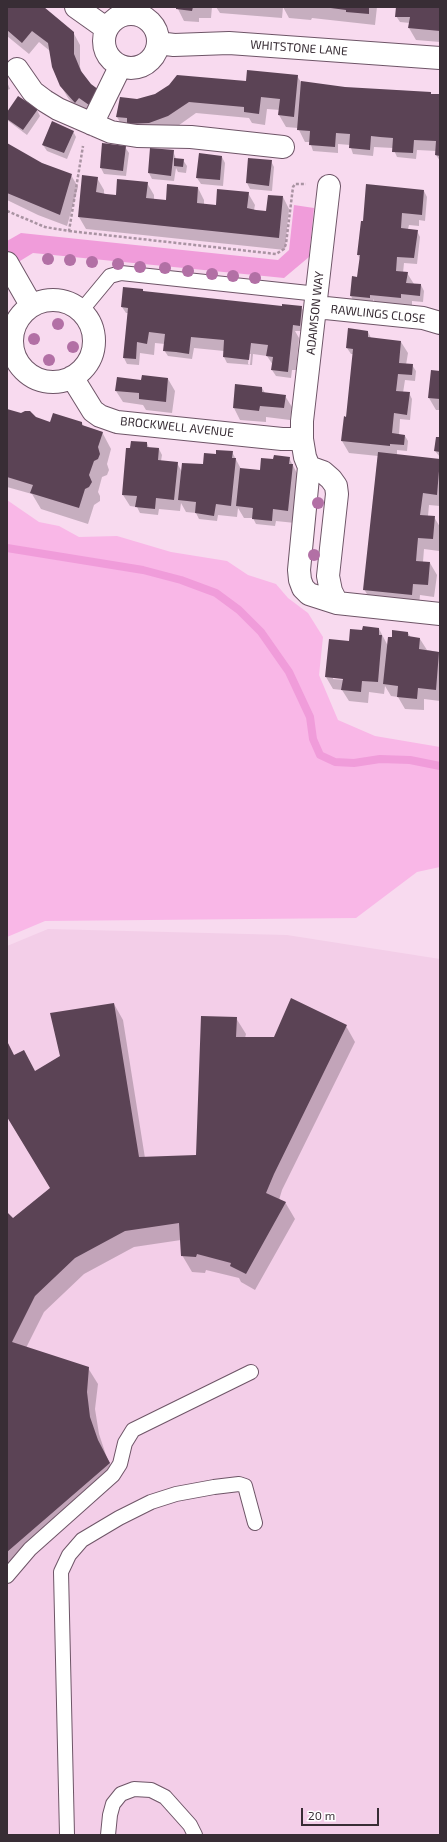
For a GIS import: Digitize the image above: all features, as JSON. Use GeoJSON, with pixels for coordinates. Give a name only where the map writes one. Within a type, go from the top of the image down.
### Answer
{"type":"FeatureCollection","features":[{"type":"Feature","properties":{"kind":"street"},"geometry":{"type":"LineString","coordinates":[[76,7],[107,29]]}},
{"type":"Feature","properties":{"kind":"street"},"geometry":{"type":"LineString","coordinates":[[134,14],[143,16],[151,22],[156,30],[158,43],[154,57],[147,64],[139,68],[120,67],[107,55],[104,47],[103,39],[107,29],[116,18],[134,14]]}},
{"type":"Feature","properties":{"kind":"street","name":"WHITSTONE LANE"},"geometry":{"type":"LineString","coordinates":[[158,43],[174,45],[229,43],[440,58]]}},
{"type":"Feature","properties":{"kind":"street"},"geometry":{"type":"LineString","coordinates":[[92,124],[120,67]]}},
{"type":"Feature","properties":{"kind":"street"},"geometry":{"type":"LineString","coordinates":[[17,69],[33,92],[44,101],[58,109],[112,132],[124,134],[191,137],[283,147]]}},
{"type":"Feature","properties":{"kind":"street","name":"ADAMSON WAY"},"geometry":{"type":"LineString","coordinates":[[309,467],[305,457],[302,439],[302,421],[329,186]]}},
{"type":"Feature","properties":{"kind":"street"},"geometry":{"type":"LineString","coordinates":[[9,266],[31,306]]}},
{"type":"Feature","properties":{"kind":"street"},"geometry":{"type":"LineString","coordinates":[[55,300],[69,303],[81,311],[89,322],[94,335],[93,350],[88,363],[78,374],[51,382],[38,379],[26,373],[18,363],[13,352],[12,339],[14,327],[20,315],[31,306],[41,302],[55,300]]}},
{"type":"Feature","properties":{"kind":"street","name":"RAWLINGS CLOSE"},"geometry":{"type":"LineString","coordinates":[[317,300],[423,318],[440,323]]}},
{"type":"Feature","properties":{"kind":"street","name":"BROCKWELL AVENUE"},"geometry":{"type":"LineString","coordinates":[[72,377],[93,411],[100,416],[117,422],[282,439],[302,439]]}},
{"type":"Feature","properties":{"kind":"street"},"geometry":{"type":"LineString","coordinates":[[337,603],[328,584],[337,494],[336,486],[332,479],[323,472],[309,467],[299,570],[303,588],[309,594],[337,603],[440,614]]}},
{"type":"Feature","properties":{"kind":"lane"},"geometry":{"type":"LineString","coordinates":[[81,311],[106,280],[115,273],[317,300]]}},
{"type":"Feature","properties":{"kind":"lane"},"geometry":{"type":"LineString","coordinates":[[7,1576],[30,1549],[113,1475],[120,1464],[125,1443],[133,1430],[251,1372]]}},
{"type":"Feature","properties":{"kind":"lane"},"geometry":{"type":"LineString","coordinates":[[67,1835],[61,1572],[69,1555],[82,1540],[119,1518],[151,1502],[176,1494],[214,1487],[239,1484],[244,1486],[255,1523]]}},
{"type":"Feature","properties":{"kind":"lane"},"geometry":{"type":"LineString","coordinates":[[108,1835],[110,1815],[113,1804],[121,1794],[134,1789],[151,1790],[165,1797],[190,1825],[195,1835]]}},
{"type":"Feature","properties":{"kind":"path"},"geometry":{"type":"LineString","coordinates":[[69,231],[81,151],[92,124]]}},
{"type":"Feature","properties":{"kind":"path"},"geometry":{"type":"LineString","coordinates":[[7,211],[45,227],[69,231],[276,254],[284,249],[286,244],[293,187],[295,184],[300,183],[329,186]]}},
{"type":"Feature","properties":{"kind":"shaded area"},"geometry":{"type":"Polygon","coordinates":[[[294,205],[314,208],[309,257],[284,278],[33,253],[7,269],[7,241],[21,233],[278,260],[289,250],[294,205]]]}},
{"type":"Feature","properties":{"kind":"shaded area"},"geometry":{"type":"Polygon","coordinates":[[[7,500],[39,522],[59,526],[79,537],[117,536],[171,552],[227,561],[248,575],[276,584],[288,598],[308,613],[323,637],[319,675],[338,720],[375,736],[440,747],[440,867],[417,872],[356,918],[45,921],[7,937],[7,500]]]}},
{"type":"Feature","properties":{"kind":"shaded area"},"geometry":{"type":"Polygon","coordinates":[[[48,929],[287,935],[440,959],[440,1835],[7,1835],[7,946],[48,929]]]}},
{"type":"Feature","properties":{"kind":"building"},"geometry":{"type":"Polygon","coordinates":[[[7,7],[44,7],[74,32],[74,54],[81,71],[91,84],[99,90],[89,105],[79,98],[75,103],[60,86],[52,67],[48,43],[32,31],[22,43],[7,30],[7,7]]]}},
{"type":"Feature","properties":{"kind":"building"},"geometry":{"type":"Polygon","coordinates":[[[176,7],[193,7],[192,11],[176,9],[176,7]]]}},
{"type":"Feature","properties":{"kind":"building"},"geometry":{"type":"Polygon","coordinates":[[[323,7],[369,7],[369,14],[346,12],[346,10],[323,7]]]}},
{"type":"Feature","properties":{"kind":"building"},"geometry":{"type":"Polygon","coordinates":[[[396,7],[440,7],[440,31],[408,28],[410,17],[395,17],[396,7]]]}},
{"type":"Feature","properties":{"kind":"building"},"geometry":{"type":"Polygon","coordinates":[[[247,70],[298,75],[294,117],[278,115],[280,99],[261,97],[259,114],[244,112],[244,107],[189,102],[168,116],[149,123],[127,124],[127,118],[116,117],[120,97],[137,99],[155,94],[169,85],[177,75],[246,81],[247,70]]]}},
{"type":"Feature","properties":{"kind":"building"},"geometry":{"type":"Polygon","coordinates":[[[301,81],[345,87],[431,92],[431,94],[440,94],[440,156],[435,155],[436,141],[414,140],[413,153],[392,152],[393,138],[371,136],[370,150],[349,148],[350,134],[336,133],[335,147],[309,145],[310,131],[297,130],[301,81]]]}},
{"type":"Feature","properties":{"kind":"building"},"geometry":{"type":"Polygon","coordinates":[[[18,96],[38,109],[23,130],[7,119],[7,112],[18,96]]]}},
{"type":"Feature","properties":{"kind":"building"},"geometry":{"type":"Polygon","coordinates":[[[52,121],[74,131],[64,153],[42,145],[52,121]]]}},
{"type":"Feature","properties":{"kind":"building"},"geometry":{"type":"Polygon","coordinates":[[[7,143],[42,163],[72,174],[60,215],[7,193],[7,143]]]}},
{"type":"Feature","properties":{"kind":"building"},"geometry":{"type":"Polygon","coordinates":[[[102,143],[126,146],[123,171],[100,168],[102,143]]]}},
{"type":"Feature","properties":{"kind":"building"},"geometry":{"type":"Polygon","coordinates":[[[150,148],[174,150],[171,176],[148,173],[150,148]]]}},
{"type":"Feature","properties":{"kind":"building"},"geometry":{"type":"Polygon","coordinates":[[[199,153],[222,156],[220,180],[196,178],[199,153]]]}},
{"type":"Feature","properties":{"kind":"building"},"geometry":{"type":"Polygon","coordinates":[[[174,158],[184,159],[183,167],[174,166],[174,158]]]}},
{"type":"Feature","properties":{"kind":"building"},"geometry":{"type":"Polygon","coordinates":[[[248,158],[272,160],[269,186],[246,183],[248,158]]]}},
{"type":"Feature","properties":{"kind":"building"},"geometry":{"type":"Polygon","coordinates":[[[82,175],[98,177],[96,192],[106,194],[116,195],[117,179],[148,182],[146,198],[166,200],[167,184],[198,187],[197,203],[216,205],[217,189],[249,192],[247,208],[256,210],[266,211],[268,195],[283,196],[279,238],[78,217],[82,175]]]}},
{"type":"Feature","properties":{"kind":"building"},"geometry":{"type":"Polygon","coordinates":[[[366,184],[424,190],[422,215],[402,213],[401,228],[418,230],[414,258],[397,257],[396,271],[408,272],[406,283],[421,284],[420,296],[401,294],[401,298],[370,295],[370,298],[350,296],[352,276],[357,277],[360,255],[357,255],[361,221],[363,221],[366,184]]]}},
{"type":"Feature","properties":{"kind":"building"},"geometry":{"type":"Polygon","coordinates":[[[123,287],[143,289],[143,291],[282,306],[282,304],[302,306],[300,326],[293,325],[288,372],[271,370],[273,357],[266,356],[268,345],[251,343],[249,360],[223,357],[224,340],[191,337],[189,354],[163,351],[165,334],[149,332],[147,344],[137,342],[136,359],[123,358],[128,308],[121,307],[123,287]]]}},
{"type":"Feature","properties":{"kind":"building"},"geometry":{"type":"Polygon","coordinates":[[[348,328],[368,331],[368,337],[401,341],[399,363],[413,364],[412,375],[398,374],[396,391],[410,392],[407,415],[394,413],[392,433],[405,435],[404,445],[390,444],[390,446],[341,441],[344,416],[346,417],[353,349],[346,348],[348,328]]]}},
{"type":"Feature","properties":{"kind":"building"},"geometry":{"type":"Polygon","coordinates":[[[431,370],[440,371],[440,399],[428,398],[431,370]]]}},
{"type":"Feature","properties":{"kind":"building"},"geometry":{"type":"Polygon","coordinates":[[[142,375],[168,378],[166,402],[139,399],[139,393],[115,391],[117,377],[141,380],[142,375]]]}},
{"type":"Feature","properties":{"kind":"building"},"geometry":{"type":"Polygon","coordinates":[[[235,384],[262,387],[262,392],[286,395],[284,408],[260,406],[259,411],[233,408],[235,384]]]}},
{"type":"Feature","properties":{"kind":"building"},"geometry":{"type":"Polygon","coordinates":[[[7,409],[21,413],[30,411],[36,417],[50,422],[53,413],[82,422],[82,425],[103,432],[98,447],[100,454],[98,459],[94,461],[89,475],[92,482],[89,487],[85,489],[79,508],[30,493],[33,485],[7,477],[7,409]]]}},
{"type":"Feature","properties":{"kind":"building"},"geometry":{"type":"Polygon","coordinates":[[[436,437],[440,437],[440,452],[434,451],[436,437]]]}},
{"type":"Feature","properties":{"kind":"building"},"geometry":{"type":"Polygon","coordinates":[[[131,441],[147,442],[147,447],[159,448],[158,460],[178,462],[174,500],[156,498],[155,509],[135,507],[137,496],[122,495],[126,448],[130,448],[131,441]]]}},
{"type":"Feature","properties":{"kind":"building"},"geometry":{"type":"Polygon","coordinates":[[[216,450],[233,451],[232,458],[236,458],[231,506],[216,504],[214,516],[195,513],[196,502],[178,500],[182,463],[203,464],[204,453],[216,454],[216,450]]]}},
{"type":"Feature","properties":{"kind":"building"},"geometry":{"type":"Polygon","coordinates":[[[378,452],[440,459],[437,495],[423,493],[420,515],[435,516],[433,539],[418,538],[416,561],[430,562],[428,585],[413,584],[412,595],[363,590],[378,452]]]}},
{"type":"Feature","properties":{"kind":"building"},"geometry":{"type":"Polygon","coordinates":[[[274,455],[290,457],[289,464],[293,464],[288,511],[273,509],[272,521],[252,519],[253,508],[236,506],[240,468],[260,470],[261,458],[273,459],[274,455]]]}},
{"type":"Feature","properties":{"kind":"building"},"geometry":{"type":"Polygon","coordinates":[[[363,626],[379,628],[379,635],[382,635],[378,682],[362,681],[361,692],[341,690],[343,679],[325,677],[329,639],[349,641],[350,629],[362,630],[363,626]]]}},
{"type":"Feature","properties":{"kind":"building"},"geometry":{"type":"Polygon","coordinates":[[[392,630],[408,632],[408,636],[420,638],[419,649],[439,652],[436,690],[418,688],[417,699],[397,697],[398,686],[383,684],[388,637],[392,637],[392,630]]]}},
{"type":"Feature","properties":{"kind":"building"},"geometry":{"type":"Polygon","coordinates":[[[291,998],[347,1025],[266,1193],[286,1202],[246,1274],[230,1266],[231,1263],[197,1254],[196,1257],[181,1256],[179,1223],[125,1231],[75,1258],[35,1296],[12,1342],[89,1367],[87,1392],[90,1417],[98,1440],[110,1463],[7,1552],[7,1212],[13,1218],[50,1188],[7,1117],[7,1041],[14,1055],[24,1050],[35,1071],[60,1056],[50,1013],[114,1003],[139,1157],[196,1155],[201,1016],[237,1017],[236,1037],[274,1037],[291,998]]]}},
{"type":"Feature","properties":{"kind":"waterway"},"geometry":{"type":"LineString","coordinates":[[7,548],[143,570],[181,580],[216,593],[239,610],[261,632],[289,672],[310,717],[313,739],[320,755],[335,762],[354,763],[380,759],[410,760],[440,766]]}}]}
